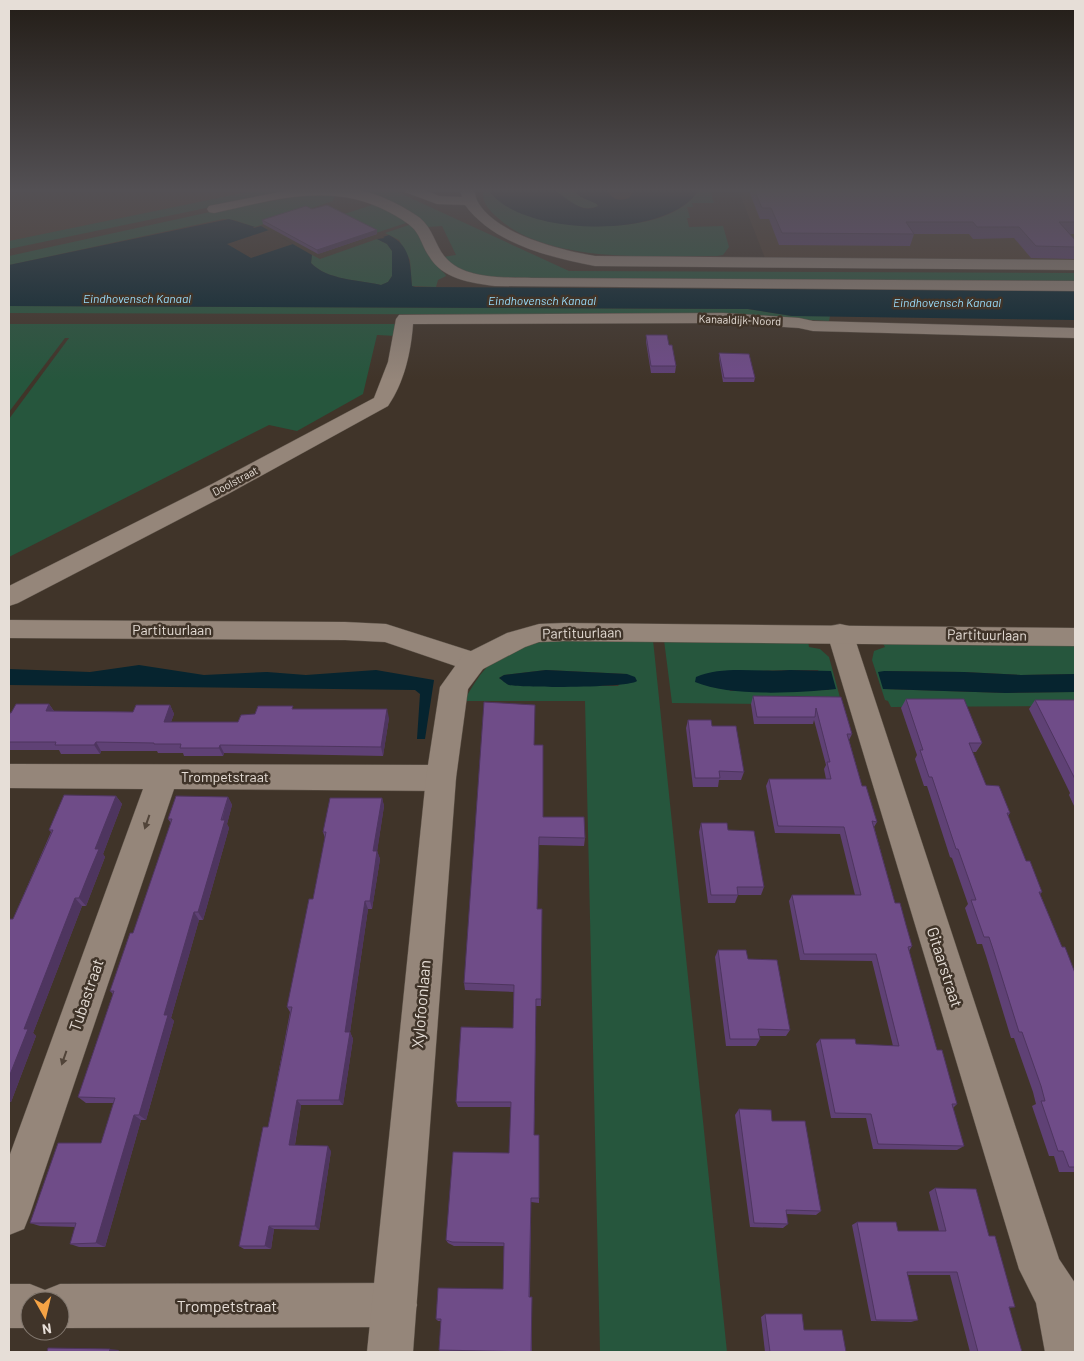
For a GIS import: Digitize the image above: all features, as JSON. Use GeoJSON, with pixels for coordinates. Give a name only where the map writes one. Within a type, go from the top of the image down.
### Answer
{"type":"FeatureCollection","features":[{"type":"Feature","properties":{"kind":"street"},"geometry":{"type":"LineString","coordinates":[[435,253],[438,259],[450,271],[492,280],[532,283],[1075,286]]}},
{"type":"Feature","properties":{"kind":"street"},"geometry":{"type":"LineString","coordinates":[[555,253],[595,261],[1075,265]]}},
{"type":"Feature","properties":{"kind":"street","name":"Kanaaldijk-Noord"},"geometry":{"type":"LineString","coordinates":[[405,318],[723,318],[799,322],[813,326],[1075,333]]}},
{"type":"Feature","properties":{"kind":"street","name":"Doolstraat"},"geometry":{"type":"LineString","coordinates":[[9,597],[220,489],[381,402],[389,391],[404,331],[405,318]]}},
{"type":"Feature","properties":{"kind":"street","name":"Partituurlaan"},"geometry":{"type":"LineString","coordinates":[[9,629],[386,633],[473,662],[516,640],[538,633],[840,633],[1075,637]]}},
{"type":"Feature","properties":{"kind":"street","name":"Gitaarstraat"},"geometry":{"type":"LineString","coordinates":[[840,633],[1041,1269],[1066,1302],[1068,1352]]}},
{"type":"Feature","properties":{"kind":"street","name":"Xylofoonlaan"},"geometry":{"type":"LineString","coordinates":[[390,1352],[441,778],[454,687],[473,662]]}},
{"type":"Feature","properties":{"kind":"street","name":"Trompetstraat"},"geometry":{"type":"LineString","coordinates":[[9,776],[441,778]]}},
{"type":"Feature","properties":{"kind":"street","name":"Tubastraat"},"geometry":{"type":"LineString","coordinates":[[9,1214],[163,776]]}},
{"type":"Feature","properties":{"kind":"street","name":"Trompetstraat"},"geometry":{"type":"LineString","coordinates":[[70,1306],[395,1305]]}},
{"type":"Feature","properties":{"kind":"shaded area"},"geometry":{"type":"Polygon","coordinates":[[[763,253],[1075,253],[1075,260],[765,258],[763,253]]]}},
{"type":"Feature","properties":{"kind":"green space"},"geometry":{"type":"Polygon","coordinates":[[[25,253],[67,253],[9,265],[9,256],[25,253]]]}},
{"type":"Feature","properties":{"kind":"green space"},"geometry":{"type":"Polygon","coordinates":[[[338,253],[392,253],[392,276],[388,282],[381,285],[334,276],[318,269],[311,263],[312,255],[320,259],[338,253]]]}},
{"type":"Feature","properties":{"kind":"green space"},"geometry":{"type":"Polygon","coordinates":[[[406,253],[429,253],[446,276],[438,280],[436,287],[412,286],[410,260],[406,253]]]}},
{"type":"Feature","properties":{"kind":"green space"},"geometry":{"type":"Polygon","coordinates":[[[455,253],[529,253],[569,271],[1075,273],[1075,283],[548,281],[483,277],[453,268],[443,257],[456,255],[455,253]]]}},
{"type":"Feature","properties":{"kind":"green space"},"geometry":{"type":"Polygon","coordinates":[[[591,253],[725,253],[723,255],[717,256],[663,257],[591,253]]]}},
{"type":"Feature","properties":{"kind":"green space"},"geometry":{"type":"Polygon","coordinates":[[[9,306],[748,309],[792,316],[830,316],[829,321],[722,315],[9,313],[9,306]]]}},
{"type":"Feature","properties":{"kind":"green space"},"geometry":{"type":"Polygon","coordinates":[[[9,324],[401,324],[397,336],[377,335],[363,394],[297,431],[269,425],[9,557],[9,419],[69,338],[65,338],[9,412],[9,324]]]}},
{"type":"Feature","properties":{"kind":"green space"},"geometry":{"type":"Polygon","coordinates":[[[549,640],[653,640],[727,1352],[600,1352],[585,701],[464,701],[471,688],[491,663],[515,650],[549,640]],[[546,670],[504,675],[499,678],[509,685],[618,686],[627,674],[546,670]]]}},
{"type":"Feature","properties":{"kind":"green space"},"geometry":{"type":"Polygon","coordinates":[[[664,640],[808,641],[809,647],[820,649],[829,657],[842,705],[672,703],[664,640]],[[818,670],[723,672],[730,691],[829,690],[818,670]]]}},
{"type":"Feature","properties":{"kind":"green space"},"geometry":{"type":"Polygon","coordinates":[[[882,642],[1075,643],[1075,674],[1021,675],[884,671],[884,689],[1006,693],[1075,692],[1075,706],[891,707],[888,701],[885,700],[872,660],[874,651],[885,647],[882,642]]]}},
{"type":"Feature","properties":{"kind":"water","name":"Eindhovensch Kanaal"},"geometry":{"type":"Polygon","coordinates":[[[69,253],[308,253],[312,255],[311,263],[326,273],[381,285],[388,282],[392,276],[392,253],[406,253],[410,263],[412,286],[415,287],[1075,291],[1075,320],[792,316],[748,309],[9,306],[9,265],[69,253]]]}},
{"type":"Feature","properties":{"kind":"water"},"geometry":{"type":"Polygon","coordinates":[[[139,665],[204,675],[267,672],[306,675],[376,670],[434,680],[425,739],[417,739],[420,694],[415,690],[9,685],[9,669],[90,672],[139,665]]]}},
{"type":"Feature","properties":{"kind":"water"},"geometry":{"type":"Polygon","coordinates":[[[546,670],[627,674],[635,677],[637,681],[616,685],[534,687],[509,685],[499,678],[504,675],[546,670]]]}},
{"type":"Feature","properties":{"kind":"water"},"geometry":{"type":"Polygon","coordinates":[[[718,671],[831,671],[836,689],[764,693],[727,690],[695,682],[696,677],[718,671]]]}},
{"type":"Feature","properties":{"kind":"water"},"geometry":{"type":"Polygon","coordinates":[[[878,672],[1021,675],[1075,674],[1075,692],[1006,693],[883,689],[878,672]]]}},
{"type":"Feature","properties":{"kind":"pier"},"geometry":{"type":"Polygon","coordinates":[[[242,253],[267,253],[251,258],[242,253]]]}},
{"type":"Feature","properties":{"kind":"building"},"geometry":{"type":"Polygon","coordinates":[[[646,335],[667,335],[669,345],[672,345],[676,366],[651,366],[646,335]]]}},
{"type":"Feature","properties":{"kind":"building"},"geometry":{"type":"Polygon","coordinates":[[[719,353],[749,354],[755,378],[724,378],[719,353]]]}},
{"type":"Feature","properties":{"kind":"building"},"geometry":{"type":"Polygon","coordinates":[[[753,696],[841,697],[852,734],[847,734],[862,786],[866,786],[877,822],[872,821],[895,903],[900,903],[912,946],[908,947],[937,1050],[942,1050],[957,1104],[952,1104],[964,1146],[878,1144],[871,1114],[835,1113],[820,1039],[855,1039],[856,1044],[899,1046],[876,954],[804,954],[792,895],[861,895],[844,827],[778,826],[769,779],[831,779],[827,762],[830,762],[816,708],[815,717],[757,717],[753,696]]]}},
{"type":"Feature","properties":{"kind":"building"},"geometry":{"type":"Polygon","coordinates":[[[906,699],[964,699],[982,743],[969,743],[986,785],[999,786],[1010,813],[1007,813],[1026,861],[1030,861],[1042,892],[1039,892],[1075,973],[1075,1167],[1069,1167],[1063,1151],[1058,1151],[1041,1101],[1045,1101],[1041,1086],[1022,1032],[1019,1032],[989,937],[984,937],[971,900],[976,900],[958,849],[956,849],[932,777],[929,777],[920,750],[923,750],[906,699]]]}},
{"type":"Feature","properties":{"kind":"building"},"geometry":{"type":"Polygon","coordinates":[[[1035,700],[1075,700],[1075,779],[1035,700]]]}},
{"type":"Feature","properties":{"kind":"building"},"geometry":{"type":"Polygon","coordinates":[[[484,702],[535,705],[534,745],[543,745],[543,817],[584,817],[585,838],[539,837],[537,909],[542,909],[541,999],[536,999],[534,1135],[539,1135],[539,1198],[531,1198],[529,1297],[532,1297],[531,1352],[439,1350],[441,1319],[436,1319],[438,1288],[503,1289],[504,1243],[452,1242],[446,1240],[453,1152],[509,1153],[511,1102],[456,1102],[461,1027],[513,1028],[514,985],[464,983],[484,702]]]}},
{"type":"Feature","properties":{"kind":"building"},"geometry":{"type":"Polygon","coordinates":[[[16,704],[49,704],[46,711],[133,712],[136,705],[170,705],[164,722],[238,722],[241,715],[255,714],[258,706],[293,706],[292,709],[387,709],[381,747],[220,745],[219,748],[180,748],[181,744],[96,742],[94,745],[55,745],[56,742],[9,742],[9,713],[11,713],[16,704]]]}},
{"type":"Feature","properties":{"kind":"building"},"geometry":{"type":"Polygon","coordinates":[[[688,720],[711,720],[712,726],[736,726],[744,772],[719,771],[720,778],[695,778],[688,720]]]}},
{"type":"Feature","properties":{"kind":"building"},"geometry":{"type":"Polygon","coordinates":[[[64,795],[116,796],[95,849],[99,849],[79,898],[75,898],[24,1029],[28,1029],[9,1077],[9,919],[13,919],[53,830],[49,830],[64,795]]]}},
{"type":"Feature","properties":{"kind":"building"},"geometry":{"type":"Polygon","coordinates":[[[176,796],[228,797],[221,820],[225,820],[198,912],[194,912],[164,1015],[168,1015],[139,1115],[134,1115],[96,1243],[70,1244],[76,1223],[30,1223],[58,1143],[101,1143],[115,1098],[78,1097],[114,991],[110,991],[130,933],[133,933],[172,819],[168,819],[176,796]]]}},
{"type":"Feature","properties":{"kind":"building"},"geometry":{"type":"Polygon","coordinates":[[[330,798],[382,798],[373,851],[377,851],[370,901],[365,901],[345,1032],[350,1032],[339,1100],[297,1100],[289,1145],[328,1146],[315,1226],[269,1226],[265,1246],[239,1246],[263,1127],[268,1127],[292,1007],[287,1007],[309,899],[313,899],[326,832],[323,832],[330,798]]]}},
{"type":"Feature","properties":{"kind":"building"},"geometry":{"type":"Polygon","coordinates":[[[701,823],[727,823],[728,830],[754,831],[764,887],[737,887],[738,895],[711,895],[701,823]]]}},
{"type":"Feature","properties":{"kind":"building"},"geometry":{"type":"Polygon","coordinates":[[[718,950],[746,950],[748,959],[777,960],[790,1030],[758,1029],[760,1039],[730,1039],[718,950]]]}},
{"type":"Feature","properties":{"kind":"building"},"geometry":{"type":"Polygon","coordinates":[[[739,1109],[771,1110],[772,1121],[805,1121],[821,1211],[786,1210],[788,1224],[754,1223],[739,1109]]]}},
{"type":"Feature","properties":{"kind":"building"},"geometry":{"type":"Polygon","coordinates":[[[935,1188],[976,1189],[989,1236],[995,1236],[1015,1307],[1009,1307],[1022,1352],[978,1352],[957,1272],[907,1272],[918,1320],[876,1320],[857,1222],[896,1222],[898,1231],[946,1231],[935,1188]]]}},
{"type":"Feature","properties":{"kind":"building"},"geometry":{"type":"Polygon","coordinates":[[[765,1314],[802,1314],[804,1330],[842,1330],[846,1352],[770,1352],[765,1314]]]}},
{"type":"Feature","properties":{"kind":"building"},"geometry":{"type":"Polygon","coordinates":[[[48,1348],[110,1349],[109,1352],[47,1352],[48,1348]]]}}]}
